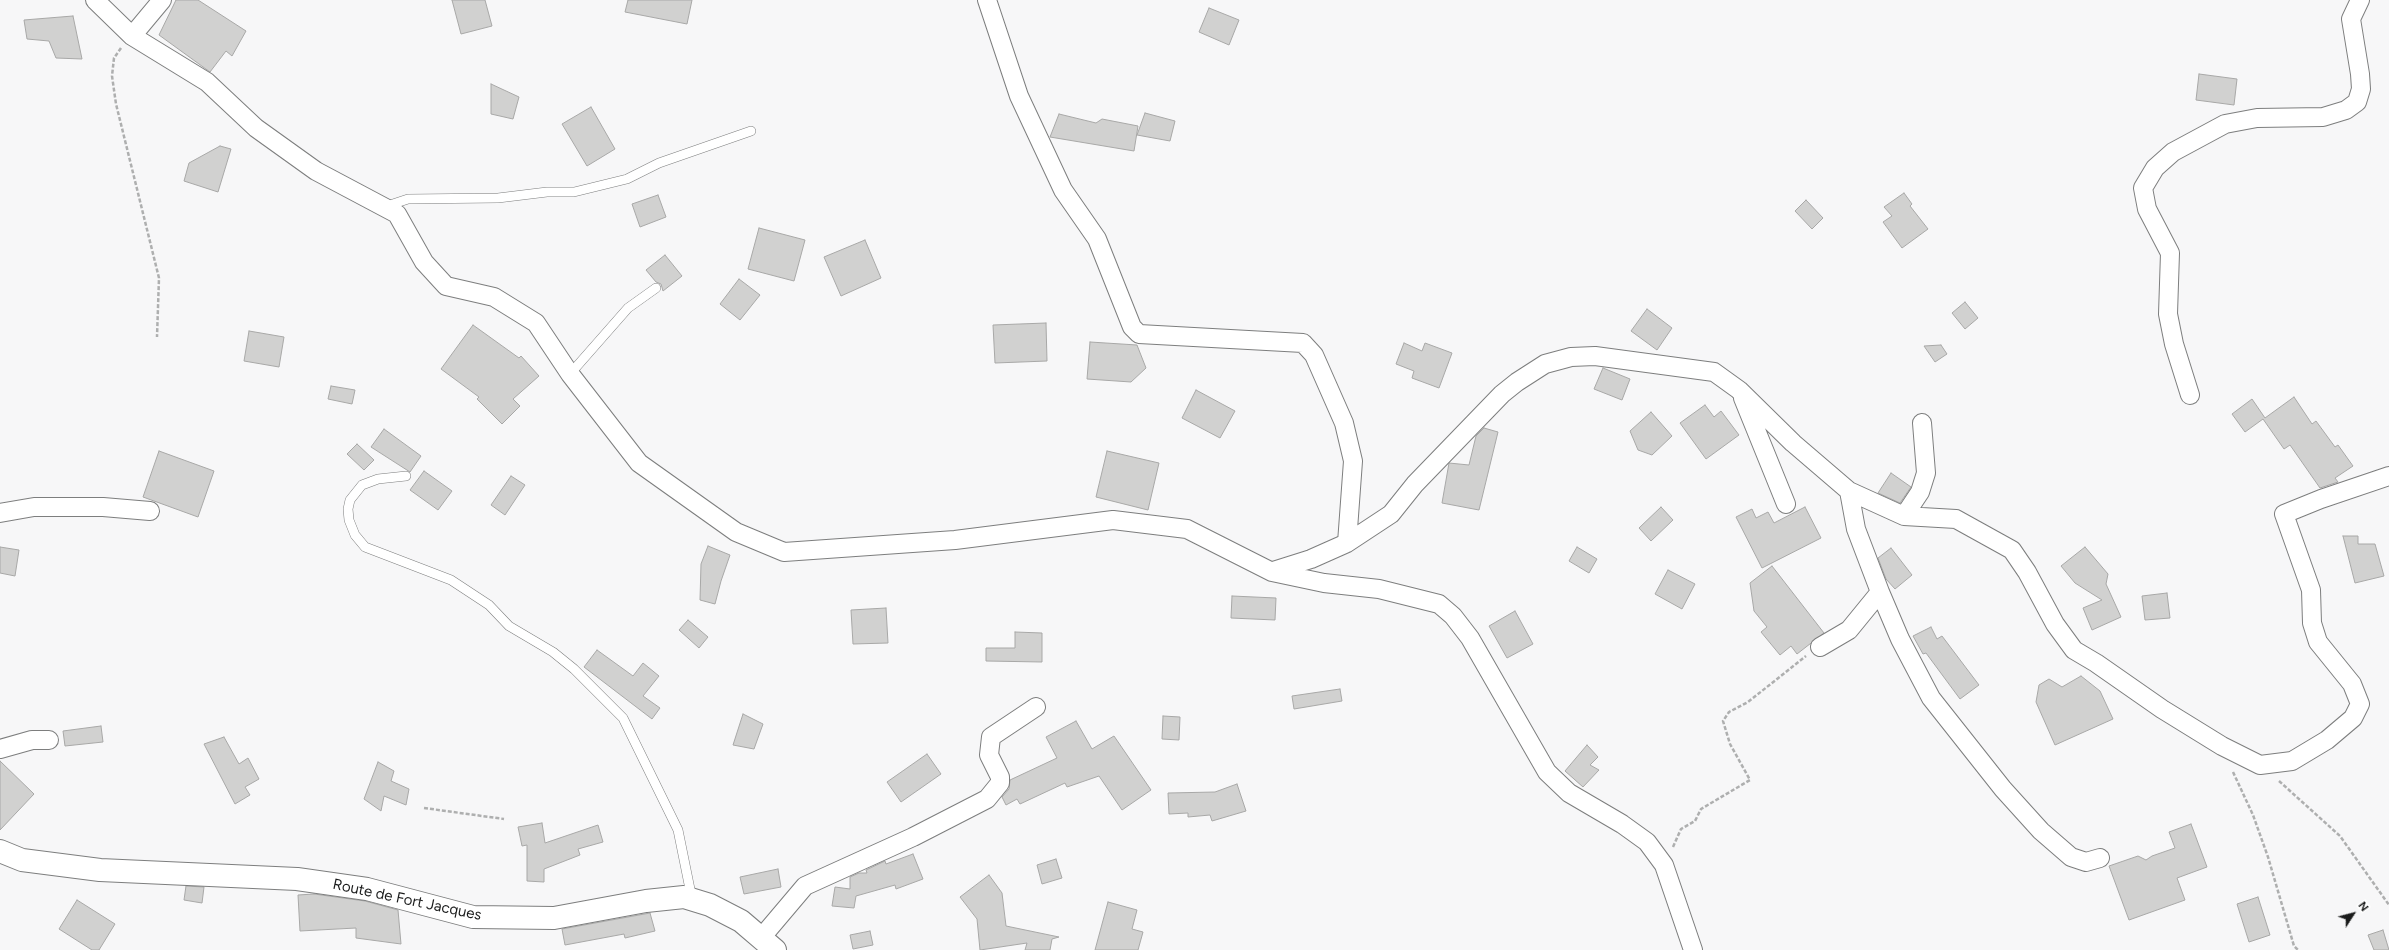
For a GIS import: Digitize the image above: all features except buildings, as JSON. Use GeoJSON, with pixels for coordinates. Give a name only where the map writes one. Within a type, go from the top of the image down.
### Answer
{"type":"FeatureCollection","features":[{"type":"Feature","properties":{"kind":"street"},"geometry":{"type":"LineString","coordinates":[[95,0],[132,36],[207,82],[256,128],[316,171],[397,214],[424,262],[446,286],[494,297],[536,323],[570,374],[639,463],[736,532],[784,552],[955,540],[1113,520],[1187,529],[1272,572],[1324,584],[1379,589],[1439,604],[1453,616],[1470,638],[1547,772],[1569,793],[1622,824],[1647,842],[1664,865],[1693,950]]}},
{"type":"Feature","properties":{"kind":"street"},"geometry":{"type":"LineString","coordinates":[[132,36],[162,0]]}},
{"type":"Feature","properties":{"kind":"street"},"geometry":{"type":"LineString","coordinates":[[987,0],[1019,96],[1063,190],[1097,239],[1132,328],[1139,334],[1303,343],[1314,355],[1344,423],[1353,461],[1347,543]]}},
{"type":"Feature","properties":{"kind":"street"},"geometry":{"type":"LineString","coordinates":[[2190,395],[2174,344],[2168,314],[2170,253],[2147,209],[2142,188],[2155,168],[2173,152],[2225,124],[2257,118],[2323,117],[2346,110],[2357,102],[2360,89],[2360,74],[2351,19],[2360,0]]}},
{"type":"Feature","properties":{"kind":"street"},"geometry":{"type":"LineString","coordinates":[[1272,572],[1311,559],[1347,543],[1391,514],[1415,484],[1502,394],[1517,382],[1545,364],[1571,357],[1596,356],[1714,372],[1739,390],[1788,438],[1848,491],[1904,516],[1956,519],[2012,550],[2028,572],[2055,624],[2074,650],[2096,663],[2162,710],[2222,746],[2260,765],[2292,761],[2327,740],[2353,718],[2360,704],[2352,684],[2318,642],[2312,623],[2311,590],[2284,514],[2321,499],[2389,476]]}},
{"type":"Feature","properties":{"kind":"street"},"geometry":{"type":"LineString","coordinates":[[1739,390],[1786,504]]}},
{"type":"Feature","properties":{"kind":"street"},"geometry":{"type":"LineString","coordinates":[[1904,516],[1920,492],[1926,474],[1922,423]]}},
{"type":"Feature","properties":{"kind":"street"},"geometry":{"type":"LineString","coordinates":[[1848,491],[1856,529],[1880,592],[1900,639],[1931,698],[2003,790],[2041,831],[2071,857],[2086,862],[2100,858]]}},
{"type":"Feature","properties":{"kind":"street"},"geometry":{"type":"LineString","coordinates":[[0,513],[34,507],[103,507],[150,511]]}},
{"type":"Feature","properties":{"kind":"street"},"geometry":{"type":"LineString","coordinates":[[1820,647],[1849,630],[1880,592]]}},
{"type":"Feature","properties":{"kind":"street"},"geometry":{"type":"LineString","coordinates":[[768,944],[805,886],[913,837],[987,799],[1000,783],[1000,777],[989,755],[991,737],[1036,708]]}},
{"type":"Feature","properties":{"kind":"street"},"geometry":{"type":"LineString","coordinates":[[0,749],[32,740],[49,740]]}},
{"type":"Feature","properties":{"kind":"street","name":"Route de Fort Jacques"},"geometry":{"type":"LineString","coordinates":[[0,851],[22,860],[100,870],[297,879],[359,888],[473,917],[554,918],[646,901],[684,896],[710,905],[741,921],[768,944]]}},
{"type":"Feature","properties":{"kind":"lane"},"geometry":{"type":"LineString","coordinates":[[384,207],[408,199],[498,198],[547,192],[574,192],[603,183],[627,179],[659,163],[751,131]]}},
{"type":"Feature","properties":{"kind":"lane"},"geometry":{"type":"LineString","coordinates":[[570,374],[628,308],[656,288]]}},
{"type":"Feature","properties":{"kind":"lane"},"geometry":{"type":"LineString","coordinates":[[406,476],[378,479],[362,485],[350,500],[348,509],[349,520],[355,535],[365,547],[451,580],[489,605],[509,626],[553,652],[574,668],[623,718],[678,830],[685,855],[692,899]]}},
{"type":"Feature","properties":{"kind":"path"},"geometry":{"type":"LineString","coordinates":[[132,36],[114,58],[112,76],[118,112],[159,278],[157,337]]}},
{"type":"Feature","properties":{"kind":"path"},"geometry":{"type":"LineString","coordinates":[[1664,865],[1681,829],[1695,820],[1701,809],[1750,780],[1730,744],[1723,721],[1728,712],[1748,702],[1793,665],[1820,647]]}},
{"type":"Feature","properties":{"kind":"path"},"geometry":{"type":"LineString","coordinates":[[2222,746],[2253,815],[2282,899],[2294,946],[2298,950]]}},
{"type":"Feature","properties":{"kind":"path"},"geometry":{"type":"LineString","coordinates":[[2260,765],[2310,807],[2340,836],[2376,889],[2389,905]]}},
{"type":"Feature","properties":{"kind":"path"},"geometry":{"type":"LineString","coordinates":[[424,808],[504,819]]}}]}
